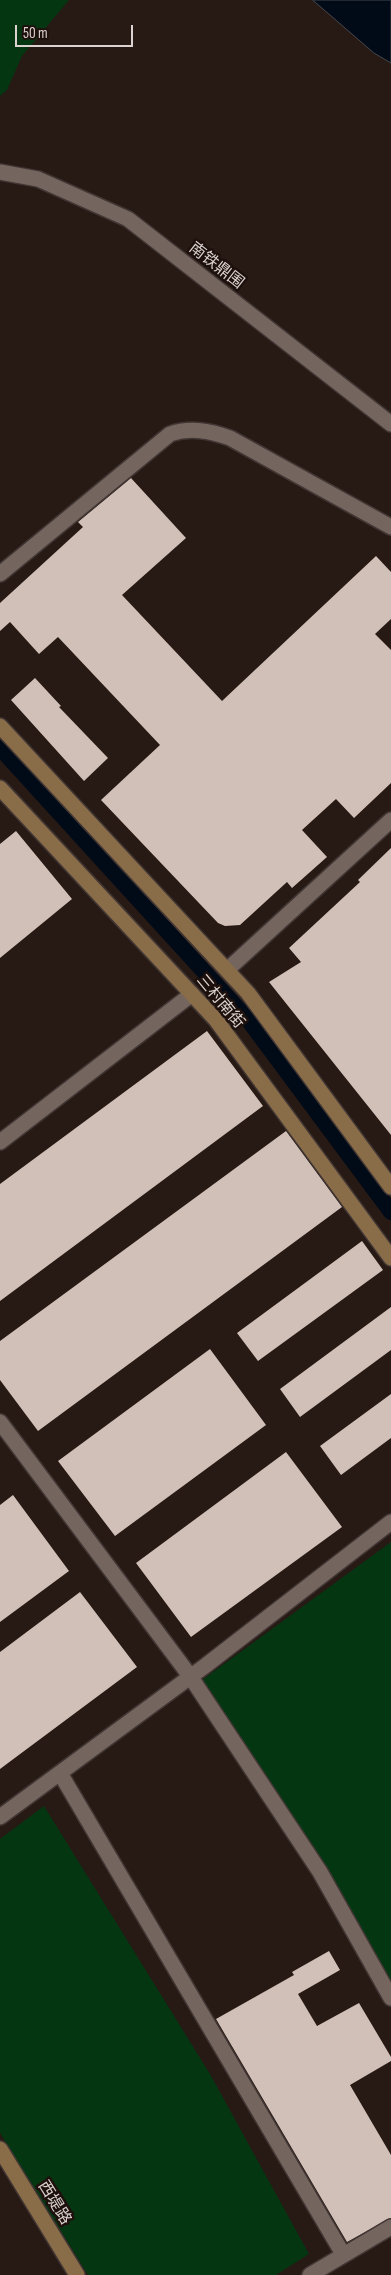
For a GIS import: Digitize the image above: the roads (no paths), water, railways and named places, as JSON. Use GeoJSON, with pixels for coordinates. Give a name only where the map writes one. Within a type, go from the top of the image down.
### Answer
{"type":"FeatureCollection","features":[{"type":"Feature","properties":{"kind":"street","name":"南铁鼎围"},"geometry":{"type":"LineString","coordinates":[[0,172],[38,179],[128,219],[391,424]]}},
{"type":"Feature","properties":{"kind":"street"},"geometry":{"type":"LineString","coordinates":[[0,574],[170,434],[181,430],[208,430],[230,438],[391,527]]}},
{"type":"Feature","properties":{"kind":"street","name":"三村南街"},"geometry":{"type":"LineString","coordinates":[[0,726],[248,993],[390,1182]]}},
{"type":"Feature","properties":{"kind":"street","name":"三村南街"},"geometry":{"type":"LineString","coordinates":[[0,788],[216,1020],[391,1258]]}},
{"type":"Feature","properties":{"kind":"street"},"geometry":{"type":"LineString","coordinates":[[226,970],[391,820]]}},
{"type":"Feature","properties":{"kind":"street"},"geometry":{"type":"LineString","coordinates":[[0,1142],[192,994]]}},
{"type":"Feature","properties":{"kind":"street"},"geometry":{"type":"LineString","coordinates":[[0,1422],[190,1676],[320,1872],[391,1998]]}},
{"type":"Feature","properties":{"kind":"street"},"geometry":{"type":"LineString","coordinates":[[0,1817],[190,1676],[391,1522]]}},
{"type":"Feature","properties":{"kind":"street"},"geometry":{"type":"LineString","coordinates":[[60,1773],[343,2254]]}},
{"type":"Feature","properties":{"kind":"street","name":"西堤路"},"geometry":{"type":"LineString","coordinates":[[0,2150],[78,2275]]}},
{"type":"Feature","properties":{"kind":"street"},"geometry":{"type":"LineString","coordinates":[[310,2275],[391,2227]]}},
{"type":"Feature","properties":{"kind":"waterway"},"geometry":{"type":"LineString","coordinates":[[0,748],[249,1021],[391,1212]]}}]}
